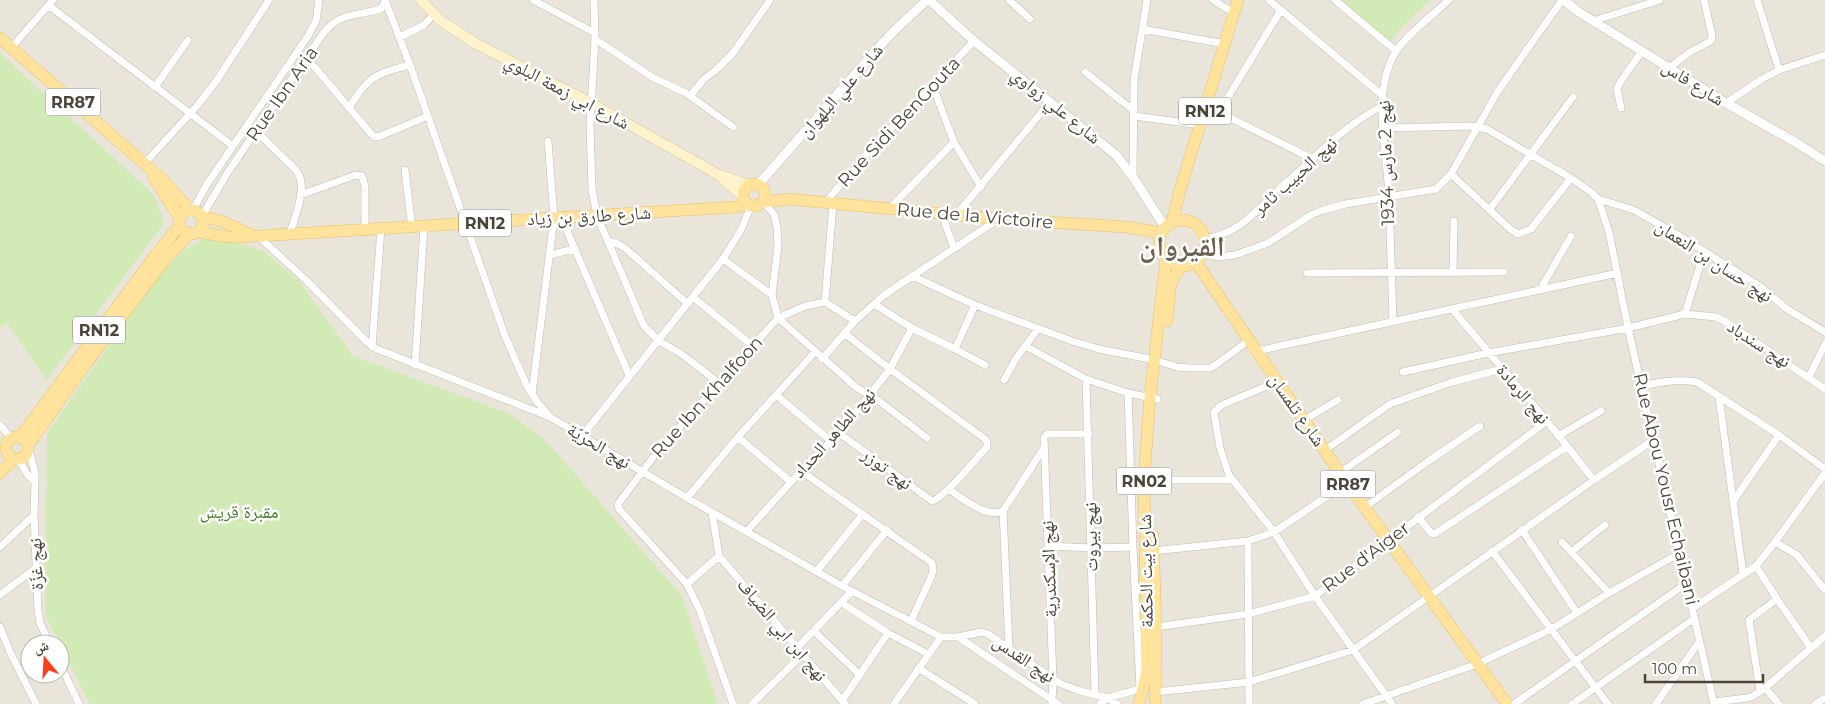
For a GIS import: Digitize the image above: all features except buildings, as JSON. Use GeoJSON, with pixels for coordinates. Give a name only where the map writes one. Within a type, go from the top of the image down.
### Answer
{"type":"FeatureCollection","features":[{"type":"Feature","properties":{"kind":"main road","name":"شارع ابي زمعة البلوي"},"geometry":{"type":"LineString","coordinates":[[421,0],[433,15],[474,43],[719,174],[760,192]]}},
{"type":"Feature","properties":{"kind":"main road","name":"RN12"},"geometry":{"type":"LineString","coordinates":[[1166,227],[1200,125],[1238,0]]}},
{"type":"Feature","properties":{"kind":"main road","name":"RR87"},"geometry":{"type":"LineString","coordinates":[[0,38],[162,179],[197,213]]}},
{"type":"Feature","properties":{"kind":"main road","name":"RR87"},"geometry":{"type":"LineString","coordinates":[[145,165],[185,232],[194,232]]}},
{"type":"Feature","properties":{"kind":"main road","name":"شارع ابي زمعة البلوي"},"geometry":{"type":"LineString","coordinates":[[719,174],[745,201]]}},
{"type":"Feature","properties":{"kind":"main road"},"geometry":{"type":"LineString","coordinates":[[745,201],[744,189],[760,192]]}},
{"type":"Feature","properties":{"kind":"main road","name":"Rue de la Victoire"},"geometry":{"type":"LineString","coordinates":[[745,201],[758,206],[760,192],[774,201],[788,199],[998,220],[1126,227],[1166,227]]}},
{"type":"Feature","properties":{"kind":"main road","name":"شارع طارق بن زياد"},"geometry":{"type":"LineString","coordinates":[[194,232],[229,237],[418,227],[736,208],[745,201]]}},
{"type":"Feature","properties":{"kind":"main road"},"geometry":{"type":"LineString","coordinates":[[180,222],[182,214],[197,213],[202,226],[194,232]]}},
{"type":"Feature","properties":{"kind":"main road","name":"شارع طارق بن زياد"},"geometry":{"type":"LineString","coordinates":[[197,213],[254,235]]}},
{"type":"Feature","properties":{"kind":"main road"},"geometry":{"type":"LineString","coordinates":[[1186,220],[1192,222],[1202,232],[1204,238],[1199,256],[1182,265],[1166,259],[1159,247],[1166,227],[1186,220]]}},
{"type":"Feature","properties":{"kind":"main road","name":"RN12"},"geometry":{"type":"LineString","coordinates":[[22,442],[180,222]]}},
{"type":"Feature","properties":{"kind":"main road","name":"RN12"},"geometry":{"type":"LineString","coordinates":[[22,442],[85,365],[164,261],[194,232]]}},
{"type":"Feature","properties":{"kind":"main road","name":"شارع تلمسان"},"geometry":{"type":"LineString","coordinates":[[1199,256],[1276,382],[1506,704]]}},
{"type":"Feature","properties":{"kind":"main road","name":"شارع بيت الحكمة"},"geometry":{"type":"LineString","coordinates":[[1158,362],[1166,259]]}},
{"type":"Feature","properties":{"kind":"main road","name":"شارع بيت الحكمة"},"geometry":{"type":"LineString","coordinates":[[1140,697],[1147,672],[1144,479],[1153,398],[1171,282],[1182,265]]}},
{"type":"Feature","properties":{"kind":"main road","name":"شارع بيت الحكمة"},"geometry":{"type":"LineString","coordinates":[[1153,398],[1151,480],[1156,627],[1155,698]]}},
{"type":"Feature","properties":{"kind":"main road","name":"RN12"},"geometry":{"type":"LineString","coordinates":[[16,459],[7,453],[3,453],[8,441],[22,442]]}},
{"type":"Feature","properties":{"kind":"main road","name":"RN12"},"geometry":{"type":"LineString","coordinates":[[0,473],[16,459],[26,455],[22,442]]}},
{"type":"Feature","properties":{"kind":"street"},"geometry":{"type":"LineString","coordinates":[[145,165],[218,80],[268,0]]}},
{"type":"Feature","properties":{"kind":"street","name":"Rue Ibn Aria"},"geometry":{"type":"LineString","coordinates":[[197,213],[208,184],[308,36],[316,21],[319,0]]}},
{"type":"Feature","properties":{"kind":"street"},"geometry":{"type":"LineString","coordinates":[[533,0],[595,36],[652,77],[690,96],[733,127]]}},
{"type":"Feature","properties":{"kind":"street"},"geometry":{"type":"LineString","coordinates":[[594,0],[595,36],[591,104],[592,189],[597,216],[639,318],[648,331],[659,341],[680,353],[719,384]]}},
{"type":"Feature","properties":{"kind":"street"},"geometry":{"type":"LineString","coordinates":[[690,96],[704,78],[716,70],[733,53],[770,0]]}},
{"type":"Feature","properties":{"kind":"street","name":"شارع علي زواوي"},"geometry":{"type":"LineString","coordinates":[[928,0],[974,41],[1113,152],[1133,177],[1166,227]]}},
{"type":"Feature","properties":{"kind":"street","name":"شارع علي البلهوان"},"geometry":{"type":"LineString","coordinates":[[760,192],[877,49],[928,0]]}},
{"type":"Feature","properties":{"kind":"street"},"geometry":{"type":"LineString","coordinates":[[1009,0],[1030,19]]}},
{"type":"Feature","properties":{"kind":"street"},"geometry":{"type":"LineString","coordinates":[[1133,177],[1136,64],[1147,0]]}},
{"type":"Feature","properties":{"kind":"street"},"geometry":{"type":"LineString","coordinates":[[1213,0],[1234,13]]}},
{"type":"Feature","properties":{"kind":"street"},"geometry":{"type":"LineString","coordinates":[[1269,0],[1383,96]]}},
{"type":"Feature","properties":{"kind":"street"},"geometry":{"type":"LineString","coordinates":[[1335,0],[1396,51]]}},
{"type":"Feature","properties":{"kind":"street","name":"نهج 2 مارس 1934"},"geometry":{"type":"LineString","coordinates":[[1393,322],[1392,272],[1389,244],[1389,196],[1382,106],[1383,96],[1389,66],[1396,51],[1449,0]]}},
{"type":"Feature","properties":{"kind":"street"},"geometry":{"type":"LineString","coordinates":[[1199,256],[1225,257],[1253,250],[1285,233],[1311,215],[1323,210],[1389,196],[1436,189],[1450,174],[1498,91],[1563,0]]}},
{"type":"Feature","properties":{"kind":"street","name":"شارع فاس"},"geometry":{"type":"LineString","coordinates":[[1563,0],[1669,68],[1795,142],[1825,162]]}},
{"type":"Feature","properties":{"kind":"street"},"geometry":{"type":"LineString","coordinates":[[1593,20],[1660,0]]}},
{"type":"Feature","properties":{"kind":"street"},"geometry":{"type":"LineString","coordinates":[[1669,68],[1690,52],[1711,41],[1712,35],[1704,0]]}},
{"type":"Feature","properties":{"kind":"street"},"geometry":{"type":"LineString","coordinates":[[1756,0],[1778,70]]}},
{"type":"Feature","properties":{"kind":"street"},"geometry":{"type":"LineString","coordinates":[[385,1],[400,37],[465,224],[519,369],[532,395],[550,417]]}},
{"type":"Feature","properties":{"kind":"street","name":"Rue Ibn Aria"},"geometry":{"type":"LineString","coordinates":[[197,213],[324,32],[338,18],[377,10],[381,8],[385,1]]}},
{"type":"Feature","properties":{"kind":"street"},"geometry":{"type":"LineString","coordinates":[[11,48],[51,3],[155,87],[233,146]]}},
{"type":"Feature","properties":{"kind":"street"},"geometry":{"type":"LineString","coordinates":[[1219,112],[1281,10]]}},
{"type":"Feature","properties":{"kind":"street"},"geometry":{"type":"LineString","coordinates":[[400,37],[424,25],[433,15]]}},
{"type":"Feature","properties":{"kind":"street"},"geometry":{"type":"LineString","coordinates":[[1142,29],[1225,44]]}},
{"type":"Feature","properties":{"kind":"street"},"geometry":{"type":"LineString","coordinates":[[155,87],[188,40]]}},
{"type":"Feature","properties":{"kind":"street","name":"Rue Sidi BenGouta"},"geometry":{"type":"LineString","coordinates":[[829,203],[865,156],[974,41]]}},
{"type":"Feature","properties":{"kind":"street"},"geometry":{"type":"LineString","coordinates":[[1621,108],[1618,89],[1621,81],[1642,51]]}},
{"type":"Feature","properties":{"kind":"street"},"geometry":{"type":"LineString","coordinates":[[1726,103],[1778,70],[1825,55]]}},
{"type":"Feature","properties":{"kind":"street"},"geometry":{"type":"LineString","coordinates":[[307,58],[370,134],[375,137],[428,116]]}},
{"type":"Feature","properties":{"kind":"street"},"geometry":{"type":"LineString","coordinates":[[349,108],[364,86],[375,76],[410,66]]}},
{"type":"Feature","properties":{"kind":"street"},"geometry":{"type":"LineString","coordinates":[[1085,72],[1134,113],[1200,125]]}},
{"type":"Feature","properties":{"kind":"street"},"geometry":{"type":"LineString","coordinates":[[932,84],[954,142],[981,187]]}},
{"type":"Feature","properties":{"kind":"street"},"geometry":{"type":"LineString","coordinates":[[1490,210],[1573,97]]}},
{"type":"Feature","properties":{"kind":"street"},"geometry":{"type":"LineString","coordinates":[[956,216],[1050,102]]}},
{"type":"Feature","properties":{"kind":"street"},"geometry":{"type":"LineString","coordinates":[[1206,106],[1313,159]]}},
{"type":"Feature","properties":{"kind":"street","name":"نهج الحبيب ثامر"},"geometry":{"type":"LineString","coordinates":[[1204,238],[1221,235],[1247,219],[1348,128],[1382,106]]}},
{"type":"Feature","properties":{"kind":"street","name":"نهج حسان بن النعمان"},"geometry":{"type":"LineString","coordinates":[[1384,128],[1477,127],[1488,129],[1572,178],[1598,199],[1634,210],[1678,234],[1761,287],[1787,309],[1825,332]]}},
{"type":"Feature","properties":{"kind":"street"},"geometry":{"type":"LineString","coordinates":[[256,130],[299,173],[302,182],[290,233]]}},
{"type":"Feature","properties":{"kind":"street"},"geometry":{"type":"LineString","coordinates":[[532,395],[550,255],[558,218],[548,142]]}},
{"type":"Feature","properties":{"kind":"street"},"geometry":{"type":"LineString","coordinates":[[889,209],[954,142]]}},
{"type":"Feature","properties":{"kind":"street"},"geometry":{"type":"LineString","coordinates":[[405,170],[418,227],[416,365]]}},
{"type":"Feature","properties":{"kind":"street"},"geometry":{"type":"LineString","coordinates":[[1450,174],[1518,234],[1527,232],[1572,178]]}},
{"type":"Feature","properties":{"kind":"street"},"geometry":{"type":"LineString","coordinates":[[300,195],[356,175],[362,176],[365,186],[364,230]]}},
{"type":"Feature","properties":{"kind":"street"},"geometry":{"type":"LineString","coordinates":[[760,192],[774,214],[778,235],[772,294],[778,318],[856,388],[869,395],[927,438]]}},
{"type":"Feature","properties":{"kind":"street"},"geometry":{"type":"LineString","coordinates":[[1257,351],[1618,273],[1609,232],[1598,199]]}},
{"type":"Feature","properties":{"kind":"street"},"geometry":{"type":"LineString","coordinates":[[582,436],[724,259],[741,230],[745,201]]}},
{"type":"Feature","properties":{"kind":"street"},"geometry":{"type":"LineString","coordinates":[[825,302],[829,203]]}},
{"type":"Feature","properties":{"kind":"street"},"geometry":{"type":"LineString","coordinates":[[942,215],[954,248]]}},
{"type":"Feature","properties":{"kind":"street"},"geometry":{"type":"LineString","coordinates":[[558,218],[574,249],[629,376]]}},
{"type":"Feature","properties":{"kind":"street"},"geometry":{"type":"LineString","coordinates":[[822,359],[855,321],[896,286],[998,220]]}},
{"type":"Feature","properties":{"kind":"street"},"geometry":{"type":"LineString","coordinates":[[1453,272],[1454,221]]}},
{"type":"Feature","properties":{"kind":"street"},"geometry":{"type":"LineString","coordinates":[[372,347],[381,229]]}},
{"type":"Feature","properties":{"kind":"street","name":"نهج الحرّيّة"},"geometry":{"type":"LineString","coordinates":[[254,235],[306,280],[372,347],[550,417],[642,472],[842,586],[941,637],[958,637]]}},
{"type":"Feature","properties":{"kind":"street"},"geometry":{"type":"LineString","coordinates":[[1540,290],[1571,236]]}},
{"type":"Feature","properties":{"kind":"street"},"geometry":{"type":"LineString","coordinates":[[607,241],[625,248],[688,304]]}},
{"type":"Feature","properties":{"kind":"street"},"geometry":{"type":"LineString","coordinates":[[550,255],[574,249]]}},
{"type":"Feature","properties":{"kind":"street"},"geometry":{"type":"LineString","coordinates":[[1684,314],[1704,252]]}},
{"type":"Feature","properties":{"kind":"street"},"geometry":{"type":"LineString","coordinates":[[724,259],[772,294]]}},
{"type":"Feature","properties":{"kind":"street"},"geometry":{"type":"LineString","coordinates":[[1307,273],[1504,272]]}},
{"type":"Feature","properties":{"kind":"street","name":"Rue Abou Yousr Echaibani"},"geometry":{"type":"LineString","coordinates":[[1618,273],[1628,328],[1655,439],[1714,703]]}},
{"type":"Feature","properties":{"kind":"street"},"geometry":{"type":"LineString","coordinates":[[912,276],[975,305],[1038,329],[1099,349],[1158,362],[1191,368],[1210,368],[1249,340]]}},
{"type":"Feature","properties":{"kind":"street"},"geometry":{"type":"LineString","coordinates":[[694,298],[752,346]]}},
{"type":"Feature","properties":{"kind":"street"},"geometry":{"type":"LineString","coordinates":[[778,318],[804,306],[825,302],[855,321]]}},
{"type":"Feature","properties":{"kind":"street"},"geometry":{"type":"LineString","coordinates":[[874,304],[912,328],[955,348],[985,366]]}},
{"type":"Feature","properties":{"kind":"street"},"geometry":{"type":"LineString","coordinates":[[955,348],[975,305]]}},
{"type":"Feature","properties":{"kind":"street","name":"نهج الرمادة"},"geometry":{"type":"LineString","coordinates":[[1452,309],[1594,480]]}},
{"type":"Feature","properties":{"kind":"street","name":"نهج سندباد"},"geometry":{"type":"LineString","coordinates":[[1403,372],[1488,353],[1628,328],[1684,314],[1716,318],[1726,322],[1825,389]]}},
{"type":"Feature","properties":{"kind":"street","name":"Rue Ibn Khalfoon"},"geometry":{"type":"LineString","coordinates":[[688,584],[617,505],[658,451],[778,318]]}},
{"type":"Feature","properties":{"kind":"street","name":"نهج الطاهر الحداد"},"geometry":{"type":"LineString","coordinates":[[747,531],[831,441],[869,395],[890,369],[912,328]]}},
{"type":"Feature","properties":{"kind":"street"},"geometry":{"type":"LineString","coordinates":[[1004,380],[1038,329]]}},
{"type":"Feature","properties":{"kind":"street"},"geometry":{"type":"LineString","coordinates":[[844,333],[987,442],[987,447],[948,489],[988,512],[998,513],[1003,511]]}},
{"type":"Feature","properties":{"kind":"street"},"geometry":{"type":"LineString","coordinates":[[1809,377],[1825,344]]}},
{"type":"Feature","properties":{"kind":"street"},"geometry":{"type":"LineString","coordinates":[[1025,346],[1086,379],[1128,393],[1153,398]]}},
{"type":"Feature","properties":{"kind":"street"},"geometry":{"type":"LineString","coordinates":[[687,498],[738,437],[815,352]]}},
{"type":"Feature","properties":{"kind":"street"},"geometry":{"type":"LineString","coordinates":[[1325,450],[1390,404],[1452,382],[1502,369]]}},
{"type":"Feature","properties":{"kind":"street","name":"نهج بيروت"},"geometry":{"type":"LineString","coordinates":[[1086,379],[1095,694]]}},
{"type":"Feature","properties":{"kind":"street"},"geometry":{"type":"LineString","coordinates":[[1642,386],[1665,381],[1682,380],[1698,382],[1779,435],[1825,469]]}},
{"type":"Feature","properties":{"kind":"street"},"geometry":{"type":"LineString","coordinates":[[1276,382],[1224,404],[1214,413],[1226,470],[1274,532],[1315,596],[1392,704]]}},
{"type":"Feature","properties":{"kind":"street"},"geometry":{"type":"LineString","coordinates":[[1100,704],[1108,698],[1140,697],[1132,547],[1128,393]]}},
{"type":"Feature","properties":{"kind":"street"},"geometry":{"type":"LineString","coordinates":[[776,395],[831,441]]}},
{"type":"Feature","properties":{"kind":"street"},"geometry":{"type":"LineString","coordinates":[[1719,397],[1743,574]]}},
{"type":"Feature","properties":{"kind":"street"},"geometry":{"type":"LineString","coordinates":[[1304,420],[1338,400]]}},
{"type":"Feature","properties":{"kind":"street"},"geometry":{"type":"LineString","coordinates":[[1558,436],[1601,411]]}},
{"type":"Feature","properties":{"kind":"street","name":"Rue d'Aiger"},"geometry":{"type":"LineString","coordinates":[[1156,627],[1248,614],[1315,596],[1546,421]]}},
{"type":"Feature","properties":{"kind":"street"},"geometry":{"type":"LineString","coordinates":[[0,425],[22,442]]}},
{"type":"Feature","properties":{"kind":"street"},"geometry":{"type":"LineString","coordinates":[[1365,507],[1480,426]]}},
{"type":"Feature","properties":{"kind":"street"},"geometry":{"type":"LineString","coordinates":[[1341,472],[1398,432]]}},
{"type":"Feature","properties":{"kind":"street","name":"نهج توزر"},"geometry":{"type":"LineString","coordinates":[[838,433],[929,500],[937,500],[948,489]]}},
{"type":"Feature","properties":{"kind":"street","name":"نهج الإسكندرية"},"geometry":{"type":"LineString","coordinates":[[1054,703],[1044,436],[1047,434],[1089,434]]}},
{"type":"Feature","properties":{"kind":"street"},"geometry":{"type":"LineString","coordinates":[[1734,500],[1779,435]]}},
{"type":"Feature","properties":{"kind":"street"},"geometry":{"type":"LineString","coordinates":[[738,437],[791,482]]}},
{"type":"Feature","properties":{"kind":"street"},"geometry":{"type":"LineString","coordinates":[[1155,698],[1249,682],[1353,650],[1522,530],[1655,439]]}},
{"type":"Feature","properties":{"kind":"street","name":"نهج غزّة"},"geometry":{"type":"LineString","coordinates":[[22,442],[36,473],[34,516],[38,612],[40,623],[45,634]]}},
{"type":"Feature","properties":{"kind":"street"},"geometry":{"type":"LineString","coordinates":[[1418,517],[1432,534],[1436,533],[1566,447]]}},
{"type":"Feature","properties":{"kind":"street"},"geometry":{"type":"LineString","coordinates":[[1009,647],[1003,511],[1044,448]]}},
{"type":"Feature","properties":{"kind":"street"},"geometry":{"type":"LineString","coordinates":[[16,459],[35,482]]}},
{"type":"Feature","properties":{"kind":"street"},"geometry":{"type":"LineString","coordinates":[[801,471],[928,559],[933,566],[932,576],[911,621]]}},
{"type":"Feature","properties":{"kind":"street"},"geometry":{"type":"LineString","coordinates":[[1693,608],[1756,566],[1776,542],[1825,473]]}},
{"type":"Feature","properties":{"kind":"street"},"geometry":{"type":"LineString","coordinates":[[1151,480],[1232,480]]}},
{"type":"Feature","properties":{"kind":"street"},"geometry":{"type":"LineString","coordinates":[[1153,551],[1248,541],[1274,532],[1347,483]]}},
{"type":"Feature","properties":{"kind":"street"},"geometry":{"type":"LineString","coordinates":[[712,512],[719,556],[688,584],[700,611],[733,704]]}},
{"type":"Feature","properties":{"kind":"street"},"geometry":{"type":"LineString","coordinates":[[817,571],[862,514]]}},
{"type":"Feature","properties":{"kind":"street"},"geometry":{"type":"LineString","coordinates":[[0,548],[34,516]]}},
{"type":"Feature","properties":{"kind":"street"},"geometry":{"type":"LineString","coordinates":[[1571,552],[1604,525]]}},
{"type":"Feature","properties":{"kind":"street"},"geometry":{"type":"LineString","coordinates":[[842,586],[887,530]]}},
{"type":"Feature","properties":{"kind":"street"},"geometry":{"type":"LineString","coordinates":[[1522,530],[1577,613]]}},
{"type":"Feature","properties":{"kind":"street"},"geometry":{"type":"LineString","coordinates":[[1248,541],[1249,704]]}},
{"type":"Feature","properties":{"kind":"street"},"geometry":{"type":"LineString","coordinates":[[1562,542],[1609,593]]}},
{"type":"Feature","properties":{"kind":"street"},"geometry":{"type":"LineString","coordinates":[[1776,542],[1797,555],[1825,590]]}},
{"type":"Feature","properties":{"kind":"street"},"geometry":{"type":"LineString","coordinates":[[1048,546],[1132,547]]}},
{"type":"Feature","properties":{"kind":"street"},"geometry":{"type":"LineString","coordinates":[[1492,551],[1550,630],[1576,660],[1608,704]]}},
{"type":"Feature","properties":{"kind":"street"},"geometry":{"type":"LineString","coordinates":[[1363,704],[1477,664],[1550,630],[1609,593],[1680,554]]}},
{"type":"Feature","properties":{"kind":"street","name":"نهج ابن ابي الضياف"},"geometry":{"type":"LineString","coordinates":[[719,556],[843,702]]}},
{"type":"Feature","properties":{"kind":"street"},"geometry":{"type":"LineString","coordinates":[[1756,566],[1811,648]]}},
{"type":"Feature","properties":{"kind":"street"},"geometry":{"type":"LineString","coordinates":[[0,596],[37,567]]}},
{"type":"Feature","properties":{"kind":"street"},"geometry":{"type":"LineString","coordinates":[[1514,704],[1687,583]]}},
{"type":"Feature","properties":{"kind":"street"},"geometry":{"type":"LineString","coordinates":[[752,704],[800,651],[814,631],[852,591]]}},
{"type":"Feature","properties":{"kind":"street"},"geometry":{"type":"LineString","coordinates":[[1777,599],[1749,620],[1762,689],[1779,704]]}},
{"type":"Feature","properties":{"kind":"street"},"geometry":{"type":"LineString","coordinates":[[842,603],[888,633],[928,654]]}},
{"type":"Feature","properties":{"kind":"street"},"geometry":{"type":"LineString","coordinates":[[1572,704],[1695,618]]}},
{"type":"Feature","properties":{"kind":"street"},"geometry":{"type":"LineString","coordinates":[[0,627],[10,652],[36,704]]}},
{"type":"Feature","properties":{"kind":"street"},"geometry":{"type":"LineString","coordinates":[[814,631],[860,675]]}},
{"type":"Feature","properties":{"kind":"street","name":"نهج القدس"},"geometry":{"type":"LineString","coordinates":[[958,637],[982,632],[1009,647],[1053,680],[1066,687],[1108,698],[1117,704]]}},
{"type":"Feature","properties":{"kind":"street"},"geometry":{"type":"LineString","coordinates":[[843,702],[888,633]]}},
{"type":"Feature","properties":{"kind":"street"},"geometry":{"type":"LineString","coordinates":[[1714,703],[1747,698],[1762,689],[1825,636]]}},
{"type":"Feature","properties":{"kind":"street"},"geometry":{"type":"LineString","coordinates":[[894,704],[941,637]]}},
{"type":"Feature","properties":{"kind":"street","name":"نهج القدس"},"geometry":{"type":"LineString","coordinates":[[958,637],[1054,703]]}},
{"type":"Feature","properties":{"kind":"street"},"geometry":{"type":"LineString","coordinates":[[1656,704],[1699,642]]}},
{"type":"Feature","properties":{"kind":"street"},"geometry":{"type":"LineString","coordinates":[[918,668],[976,704]]}},
{"type":"Feature","properties":{"kind":"street"},"geometry":{"type":"LineString","coordinates":[[70,684],[79,704]]}},
{"type":"Feature","properties":{"kind":"street"},"geometry":{"type":"LineString","coordinates":[[1815,704],[1825,698]]}},
{"type":"Feature","properties":{"kind":"street"},"geometry":{"type":"LineString","coordinates":[[1822,704],[1825,698]]}},
{"type":"Feature","properties":{"kind":"shaded area"},"geometry":{"type":"Polygon","coordinates":[[[0,0],[1825,0],[1825,704],[0,704],[0,0]]]}},
{"type":"Feature","properties":{"kind":"green space"},"geometry":{"type":"Polygon","coordinates":[[[1336,0],[1430,0],[1398,31],[1387,47],[1336,0]]]}},
{"type":"Feature","properties":{"kind":"green space"},"geometry":{"type":"Polygon","coordinates":[[[0,53],[154,195],[164,223],[47,380],[7,323],[0,328],[0,53]]]}},
{"type":"Feature","properties":{"kind":"green space","name":"مقبرة قريش"},"geometry":{"type":"Polygon","coordinates":[[[203,239],[226,240],[262,250],[300,282],[353,356],[510,414],[546,441],[682,596],[718,704],[90,704],[70,664],[70,634],[55,634],[45,614],[47,433],[157,278],[183,251],[203,239]]]}},
{"type":"Feature","properties":{"kind":"district","name":"القيروان"},"geometry":{"type":"Point","coordinates":[1182,246]}}]}
